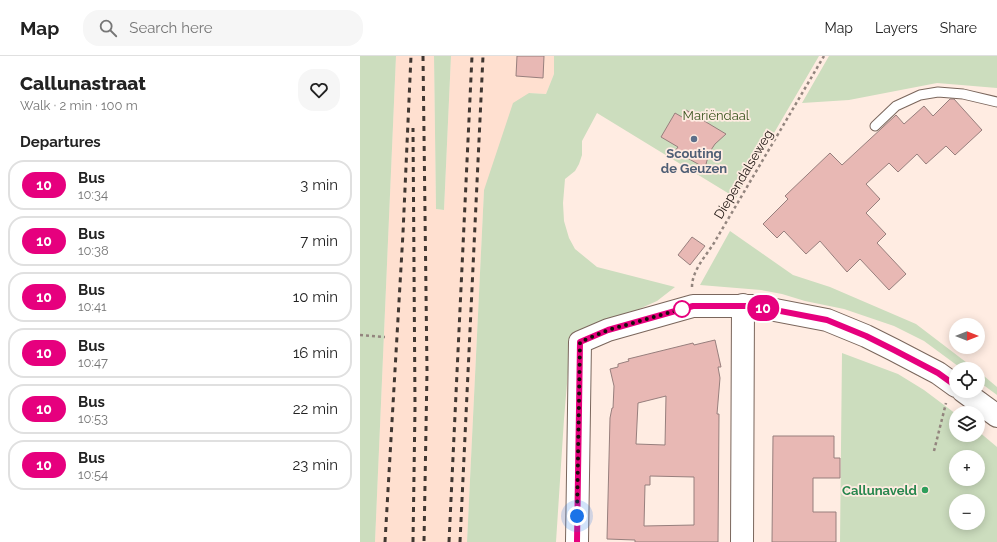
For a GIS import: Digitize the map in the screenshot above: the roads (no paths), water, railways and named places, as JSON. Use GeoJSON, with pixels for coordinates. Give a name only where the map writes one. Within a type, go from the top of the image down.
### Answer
{"type":"FeatureCollection","features":[{"type":"Feature","properties":{"kind":"street"},"geometry":{"type":"LineString","coordinates":[[742,542],[744,305]]}},
{"type":"Feature","properties":{"kind":"street"},"geometry":{"type":"LineString","coordinates":[[577,542],[580,342],[608,330],[693,306],[744,305],[773,309],[827,320],[866,336],[938,373],[949,381]]}},
{"type":"Feature","properties":{"kind":"street"},"geometry":{"type":"LineString","coordinates":[[973,398],[997,416]]}},
{"type":"Feature","properties":{"kind":"lane"},"geometry":{"type":"LineString","coordinates":[[875,126],[896,106],[920,95],[938,92],[963,94],[997,102]]}},
{"type":"Feature","properties":{"kind":"railway"},"geometry":{"type":"LineString","coordinates":[[385,542],[403,233],[411,56]]}},
{"type":"Feature","properties":{"kind":"railway"},"geometry":{"type":"LineString","coordinates":[[423,56],[427,371],[424,542]]}},
{"type":"Feature","properties":{"kind":"railway"},"geometry":{"type":"LineString","coordinates":[[449,542],[472,56]]}},
{"type":"Feature","properties":{"kind":"railway"},"geometry":{"type":"LineString","coordinates":[[460,542],[483,56]]}},
{"type":"Feature","properties":{"kind":"railway"},"geometry":{"type":"LineString","coordinates":[[413,128],[415,407],[413,542]]}},
{"type":"Feature","properties":{"kind":"place","name":"Scouting de Geuzen"},"geometry":{"type":"Point","coordinates":[694,139]}},
{"type":"Feature","properties":{"kind":"place","name":"Callunaveld"},"geometry":{"type":"Point","coordinates":[925,490]}},
{"type":"Feature","properties":{"kind":"park label","name":"Mariëndaal"},"geometry":{"type":"Point","coordinates":[716,115]}}]}
